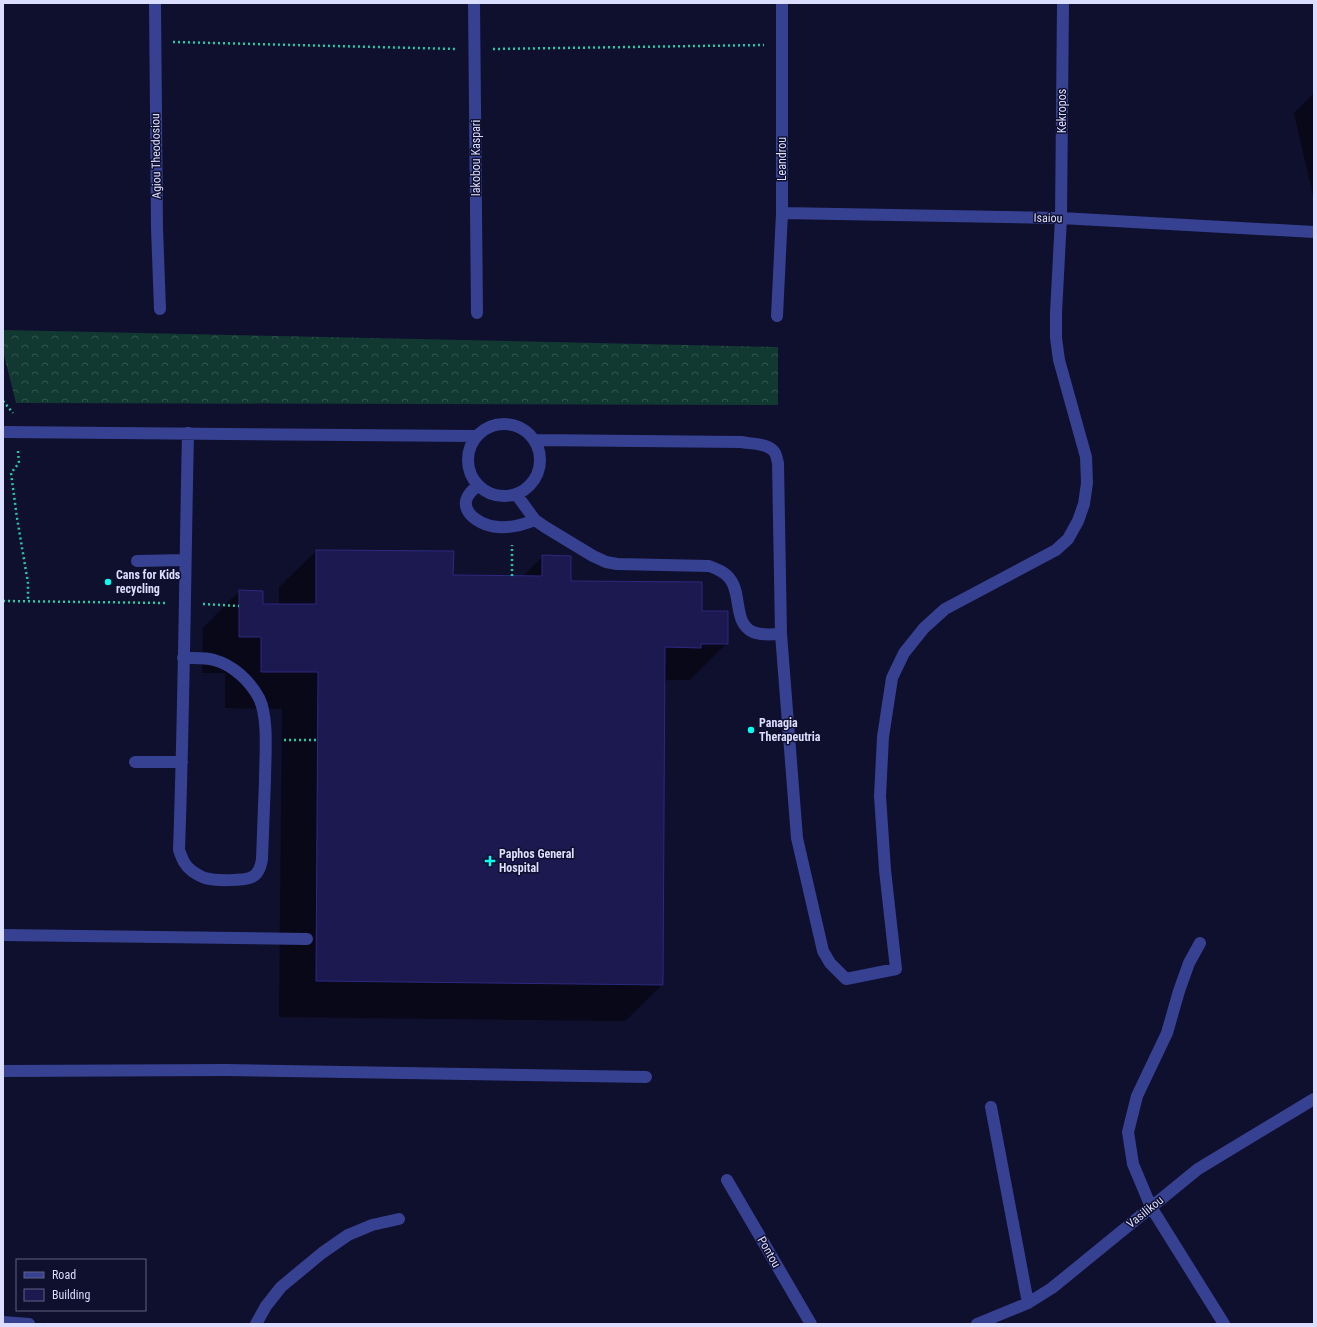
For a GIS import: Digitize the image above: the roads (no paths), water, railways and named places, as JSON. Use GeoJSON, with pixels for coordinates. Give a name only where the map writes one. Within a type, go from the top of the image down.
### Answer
{"type":"FeatureCollection","features":[{"type":"Feature","properties":{"kind":"street","name":"Agiou Theodosiou"},"geometry":{"type":"LineString","coordinates":[[155,3],[157,228],[160,309]]}},
{"type":"Feature","properties":{"kind":"street","name":"Iakobou Kaspari"},"geometry":{"type":"LineString","coordinates":[[474,3],[477,313]]}},
{"type":"Feature","properties":{"kind":"street","name":"Leandrou"},"geometry":{"type":"LineString","coordinates":[[777,316],[782,213],[782,3]]}},
{"type":"Feature","properties":{"kind":"street","name":"Kekropos"},"geometry":{"type":"LineString","coordinates":[[781,634],[797,838],[823,951],[830,963],[846,979],[896,969],[885,870],[880,796],[883,737],[892,678],[904,653],[924,628],[945,608],[1056,550],[1068,539],[1078,521],[1084,504],[1087,483],[1086,457],[1059,360],[1056,338],[1061,218],[1063,3]]}},
{"type":"Feature","properties":{"kind":"street","name":"Isaiou"},"geometry":{"type":"LineString","coordinates":[[782,213],[1061,218],[1314,232]]}},
{"type":"Feature","properties":{"kind":"street"},"geometry":{"type":"LineString","coordinates":[[506,423],[527,431],[534,440],[540,456],[538,474],[532,484],[516,494],[503,496],[489,493],[478,486],[470,474],[467,462],[469,448],[476,436],[484,429],[494,424],[506,423]]}},
{"type":"Feature","properties":{"kind":"street"},"geometry":{"type":"LineString","coordinates":[[3,432],[476,436]]}},
{"type":"Feature","properties":{"kind":"street"},"geometry":{"type":"LineString","coordinates":[[184,658],[213,659],[238,672],[259,699],[264,717],[266,740],[262,859],[261,867],[258,873],[253,877],[244,880],[205,878],[192,871],[183,862],[178,850],[182,762],[188,433]]}},
{"type":"Feature","properties":{"kind":"street"},"geometry":{"type":"LineString","coordinates":[[516,494],[535,520],[593,556],[606,562],[617,564],[709,566],[719,570],[731,580],[734,586],[741,619],[745,626],[751,631],[762,634],[781,634],[778,463],[775,453],[768,447],[741,442],[534,440]]}},
{"type":"Feature","properties":{"kind":"street"},"geometry":{"type":"LineString","coordinates":[[478,486],[472,490],[466,500],[469,514],[476,520],[489,526],[513,527],[535,520]]}},
{"type":"Feature","properties":{"kind":"street"},"geometry":{"type":"LineString","coordinates":[[137,561],[185,560]]}},
{"type":"Feature","properties":{"kind":"street"},"geometry":{"type":"LineString","coordinates":[[135,762],[182,762]]}},
{"type":"Feature","properties":{"kind":"street"},"geometry":{"type":"LineString","coordinates":[[3,935],[307,939]]}},
{"type":"Feature","properties":{"kind":"street"},"geometry":{"type":"LineString","coordinates":[[1200,943],[1189,963],[1167,1033],[1137,1096],[1128,1132],[1133,1164],[1151,1207],[1224,1324]]}},
{"type":"Feature","properties":{"kind":"street"},"geometry":{"type":"LineString","coordinates":[[3,1071],[226,1070],[646,1077]]}},
{"type":"Feature","properties":{"kind":"street","name":"Vasilikou"},"geometry":{"type":"LineString","coordinates":[[978,1324],[1028,1303],[1052,1288],[1198,1169],[1314,1099]]}},
{"type":"Feature","properties":{"kind":"street"},"geometry":{"type":"LineString","coordinates":[[991,1106],[1028,1303]]}},
{"type":"Feature","properties":{"kind":"street","name":"Pontou"},"geometry":{"type":"LineString","coordinates":[[727,1180],[811,1324]]}},
{"type":"Feature","properties":{"kind":"street"},"geometry":{"type":"LineString","coordinates":[[256,1324],[266,1306],[281,1287],[322,1253],[348,1235],[372,1225],[399,1219]]}},
{"type":"Feature","properties":{"kind":"street"},"geometry":{"type":"LineString","coordinates":[[3,1322],[29,1324]]}},
{"type":"Feature","properties":{"kind":"place","name":"Cans for Kids recycling"},"geometry":{"type":"Point","coordinates":[108,582]}},
{"type":"Feature","properties":{"kind":"place","name":"Panagia Therapeutria"},"geometry":{"type":"Point","coordinates":[751,730]}},
{"type":"Feature","properties":{"kind":"place","name":"Paphos General Hospital"},"geometry":{"type":"Point","coordinates":[490,861]}}]}
